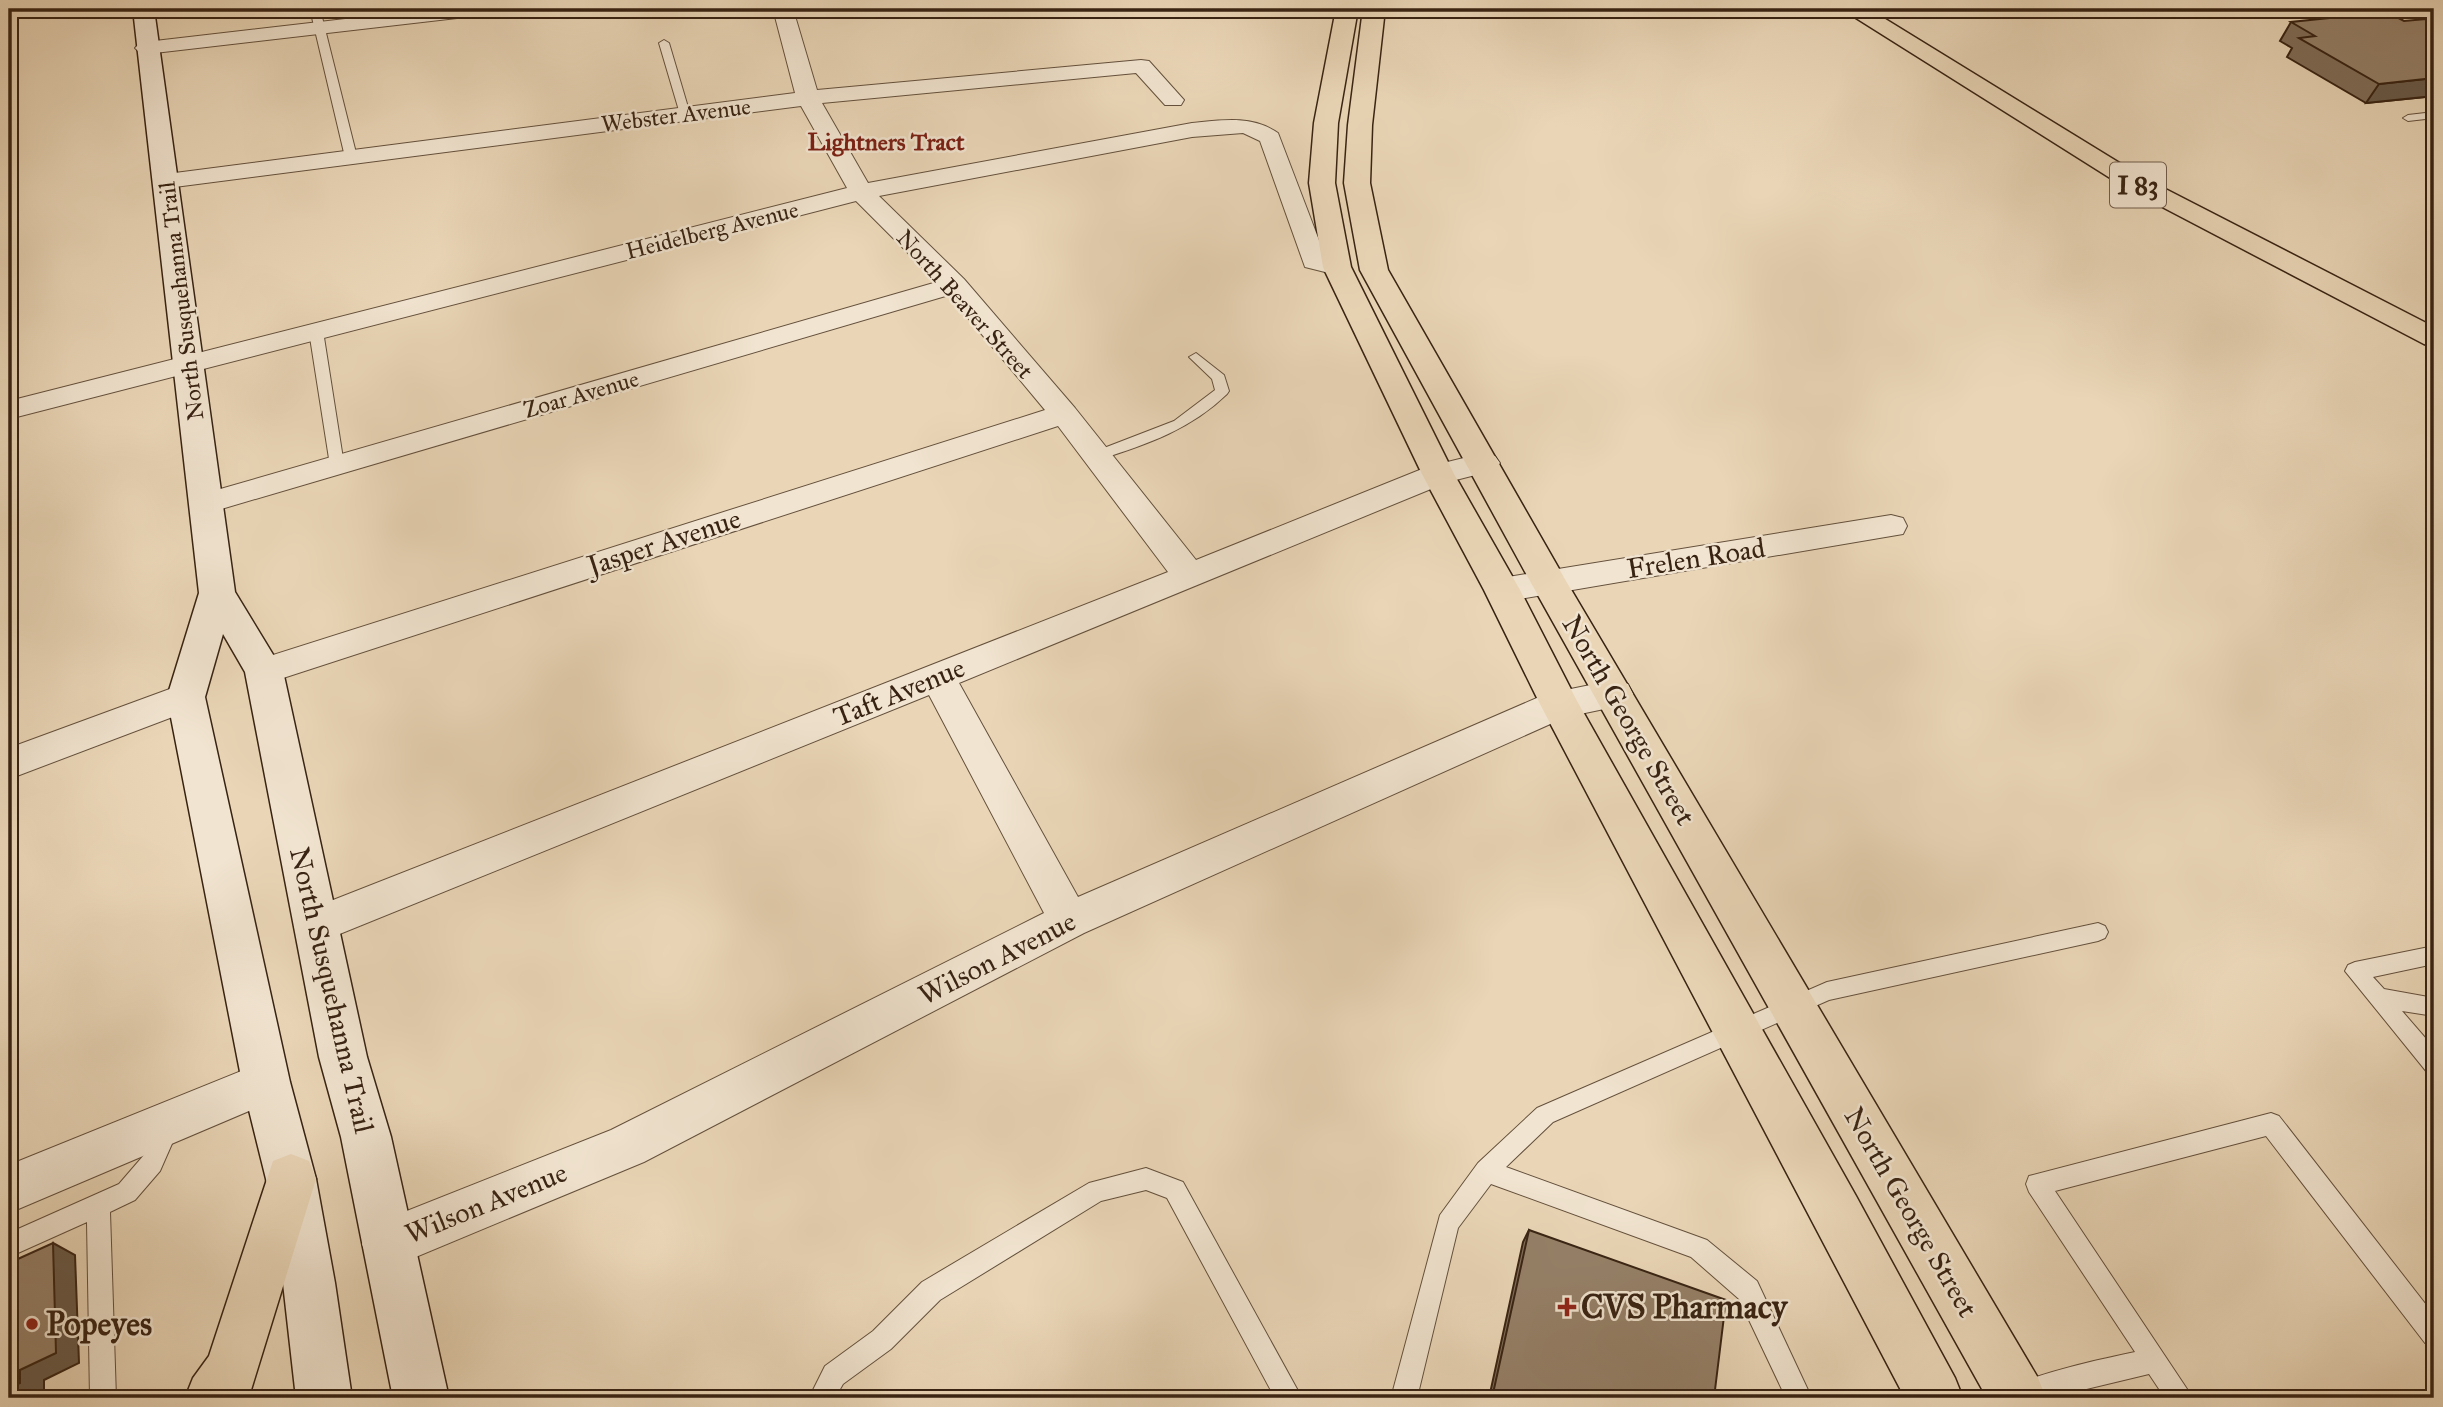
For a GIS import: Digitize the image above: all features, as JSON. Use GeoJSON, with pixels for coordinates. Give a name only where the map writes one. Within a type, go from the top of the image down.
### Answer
{"type":"FeatureCollection","features":[{"type":"Feature","properties":{"kind":"main road","name":"North Susquehanna Trail"},"geometry":{"type":"LineString","coordinates":[[143,9],[146,48],[167,181],[187,364],[217,593],[186,697],[266,1082],[292,1179],[324,1398]]}},
{"type":"Feature","properties":{"kind":"main road","name":"North George Street"},"geometry":{"type":"LineString","coordinates":[[1347,9],[1326,123],[1322,183],[1337,267],[1438,474],[1502,590],[1559,704],[1838,1214],[1935,1398]]}},
{"type":"Feature","properties":{"kind":"main road","name":"North George Street"},"geometry":{"type":"LineString","coordinates":[[1374,9],[1360,125],[1357,183],[1374,270],[1548,581],[2017,1397]]}},
{"type":"Feature","properties":{"kind":"main road","name":"I 83"},"geometry":{"type":"LineString","coordinates":[[1863,10],[1996,78],[2147,168],[2434,322]]}},
{"type":"Feature","properties":{"kind":"main road","name":"I 83"},"geometry":{"type":"LineString","coordinates":[[1863,10],[2135,183],[2434,338]]}},
{"type":"Feature","properties":{"kind":"main road","name":"North Susquehanna Trail"},"geometry":{"type":"LineString","coordinates":[[217,593],[264,671],[343,1058],[366,1137],[421,1398]]}},
{"type":"Feature","properties":{"kind":"main road"},"geometry":{"type":"LineString","coordinates":[[213,1398],[232,1371],[292,1179]]}},
{"type":"Feature","properties":{"kind":"street"},"geometry":{"type":"LineString","coordinates":[[146,48],[318,18],[483,9]]}},
{"type":"Feature","properties":{"kind":"street","name":"North Beaver Street"},"geometry":{"type":"LineString","coordinates":[[783,9],[808,98],[861,192],[955,285],[1064,414],[1190,576]]}},
{"type":"Feature","properties":{"kind":"street","name":"Webster Avenue"},"geometry":{"type":"LineString","coordinates":[[167,181],[808,98],[1141,66],[1173,100]]}},
{"type":"Feature","properties":{"kind":"street","name":"Heidelberg Avenue"},"geometry":{"type":"LineString","coordinates":[[9,410],[861,192],[1192,130],[1246,126],[1262,131],[1269,138],[1314,261],[1337,267]]}},
{"type":"Feature","properties":{"kind":"street","name":"Zoar Avenue"},"geometry":{"type":"LineString","coordinates":[[207,503],[955,285]]}},
{"type":"Feature","properties":{"kind":"street","name":"Jasper Avenue"},"geometry":{"type":"LineString","coordinates":[[264,671],[1064,414]]}},
{"type":"Feature","properties":{"kind":"street","name":"Taft Avenue"},"geometry":{"type":"LineString","coordinates":[[315,926],[1438,474],[1484,463]]}},
{"type":"Feature","properties":{"kind":"street","name":"Frelen Road"},"geometry":{"type":"LineString","coordinates":[[1502,590],[1891,526]]}},
{"type":"Feature","properties":{"kind":"street"},"geometry":{"type":"LineString","coordinates":[[938,677],[1069,920]]}},
{"type":"Feature","properties":{"kind":"street","name":"Wilson Avenue"},"geometry":{"type":"LineString","coordinates":[[387,1244],[628,1146],[1069,920],[1559,704],[1615,694]]}},
{"type":"Feature","properties":{"kind":"street"},"geometry":{"type":"LineString","coordinates":[[9,764],[186,697]]}},
{"type":"Feature","properties":{"kind":"street"},"geometry":{"type":"LineString","coordinates":[[9,1189],[266,1082]]}},
{"type":"Feature","properties":{"kind":"lane"},"geometry":{"type":"LineString","coordinates":[[318,18],[351,157]]}},
{"type":"Feature","properties":{"kind":"lane"},"geometry":{"type":"LineString","coordinates":[[664,43],[685,114]]}},
{"type":"Feature","properties":{"kind":"lane"},"geometry":{"type":"LineString","coordinates":[[2408,118],[2434,115]]}},
{"type":"Feature","properties":{"kind":"lane"},"geometry":{"type":"LineString","coordinates":[[316,331],[337,465]]}},
{"type":"Feature","properties":{"kind":"lane"},"geometry":{"type":"LineString","coordinates":[[1096,456],[1174,429],[1208,407],[1222,391],[1219,377],[1196,357]]}},
{"type":"Feature","properties":{"kind":"lane"},"geometry":{"type":"LineString","coordinates":[[1404,1398],[1448,1223],[1486,1171],[1545,1115],[1827,991],[2098,932]]}},
{"type":"Feature","properties":{"kind":"lane"},"geometry":{"type":"LineString","coordinates":[[2434,955],[2355,971],[2434,1064]]}},
{"type":"Feature","properties":{"kind":"lane"},"geometry":{"type":"LineString","coordinates":[[2379,998],[2434,1007]]}},
{"type":"Feature","properties":{"kind":"lane"},"geometry":{"type":"LineString","coordinates":[[9,1245],[127,1192],[152,1163],[172,1121]]}},
{"type":"Feature","properties":{"kind":"lane"},"geometry":{"type":"LineString","coordinates":[[2180,1398],[2037,1184],[2271,1124],[2434,1334]]}},
{"type":"Feature","properties":{"kind":"lane"},"geometry":{"type":"LineString","coordinates":[[1486,1171],[1699,1248],[1748,1290],[1796,1395]]}},
{"type":"Feature","properties":{"kind":"lane"},"geometry":{"type":"LineString","coordinates":[[822,1398],[834,1375],[882,1340],[931,1291],[1097,1191],[1146,1179],[1175,1190],[1289,1398]]}},
{"type":"Feature","properties":{"kind":"lane"},"geometry":{"type":"LineString","coordinates":[[98,1205],[103,1398]]}},
{"type":"Feature","properties":{"kind":"lane"},"geometry":{"type":"LineString","coordinates":[[2017,1397],[2072,1378],[2154,1360]]}},
{"type":"Feature","properties":{"kind":"building"},"geometry":{"type":"Polygon","coordinates":[[[2387,12],[2404,21],[2426,19],[2434,23],[2434,78],[2379,84],[2299,38],[2315,36],[2291,22],[2387,12]]]}},
{"type":"Feature","properties":{"kind":"building","name":"CVS Pharmacy"},"geometry":{"type":"Polygon","coordinates":[[[1529,1230],[1726,1300],[1714,1398],[1492,1398],[1529,1230]]]}},
{"type":"Feature","properties":{"kind":"building"},"geometry":{"type":"Polygon","coordinates":[[[53,1243],[56,1353],[20,1370],[20,1383],[9,1388],[9,1263],[53,1243]]]}},
{"type":"Feature","properties":{"kind":"place","name":"CVS Pharmacy"},"geometry":{"type":"Point","coordinates":[1567,1307]}},
{"type":"Feature","properties":{"kind":"place","name":"Popeyes"},"geometry":{"type":"Point","coordinates":[32,1324]}},
{"type":"Feature","properties":{"kind":"district","name":"Lightners Tract"},"geometry":{"type":"Point","coordinates":[886,142]}}]}
